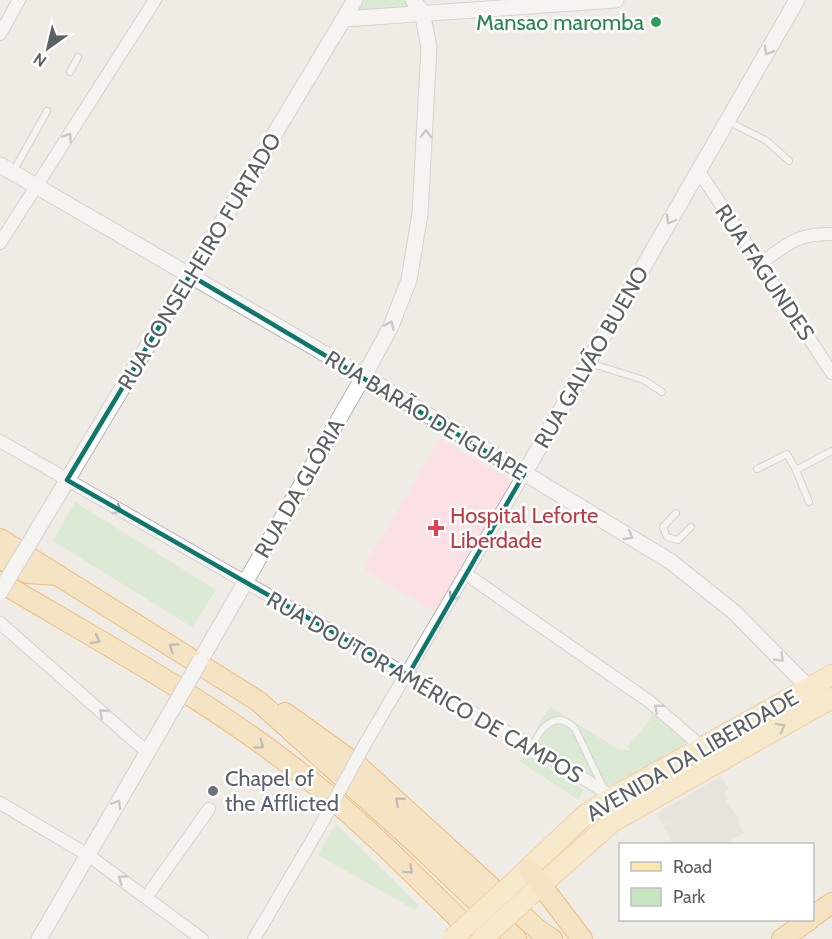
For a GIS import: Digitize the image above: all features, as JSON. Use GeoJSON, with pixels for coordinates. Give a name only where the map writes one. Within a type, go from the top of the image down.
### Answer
{"type":"FeatureCollection","features":[{"type":"Feature","properties":{"kind":"highway"},"geometry":{"type":"LineString","coordinates":[[0,538],[258,701],[304,725],[357,764],[538,930],[552,939]]}},
{"type":"Feature","properties":{"kind":"highway"},"geometry":{"type":"LineString","coordinates":[[0,558],[27,573],[61,575]]}},
{"type":"Feature","properties":{"kind":"highway"},"geometry":{"type":"LineString","coordinates":[[0,582],[231,723],[317,786],[388,849],[481,939]]}},
{"type":"Feature","properties":{"kind":"highway"},"geometry":{"type":"LineString","coordinates":[[258,701],[420,847],[516,939]]}},
{"type":"Feature","properties":{"kind":"highway"},"geometry":{"type":"LineString","coordinates":[[529,868],[579,935]]}},
{"type":"Feature","properties":{"kind":"highway"},"geometry":{"type":"LineString","coordinates":[[436,897],[468,939]]}},
{"type":"Feature","properties":{"kind":"highway"},"geometry":{"type":"LineString","coordinates":[[814,916],[832,903]]}},
{"type":"Feature","properties":{"kind":"highway"},"geometry":{"type":"LineString","coordinates":[[782,939],[807,921]]}},
{"type":"Feature","properties":{"kind":"main road","name":"AVENIDA DA LIBERDADE"},"geometry":{"type":"LineString","coordinates":[[452,939],[609,795],[699,749],[832,675]]}},
{"type":"Feature","properties":{"kind":"main road","name":"AVENIDA DA LIBERDADE"},"geometry":{"type":"LineString","coordinates":[[481,939],[612,822],[828,700]]}},
{"type":"Feature","properties":{"kind":"street"},"geometry":{"type":"LineString","coordinates":[[0,34],[19,0]]}},
{"type":"Feature","properties":{"kind":"street"},"geometry":{"type":"LineString","coordinates":[[0,243],[155,0]]}},
{"type":"Feature","properties":{"kind":"street","name":"RUA CONSELHEIRO FURTADO"},"geometry":{"type":"LineString","coordinates":[[0,592],[355,0]]}},
{"type":"Feature","properties":{"kind":"street"},"geometry":{"type":"LineString","coordinates":[[344,19],[417,6],[616,0]]}},
{"type":"Feature","properties":{"kind":"street","name":"RUA GALVÃO BUENO"},"geometry":{"type":"LineString","coordinates":[[254,939],[797,0]]}},
{"type":"Feature","properties":{"kind":"street","name":"RUA DA GLÓRIA"},"geometry":{"type":"LineString","coordinates":[[39,939],[363,376],[390,326],[409,280],[420,214],[429,48],[417,6]]}},
{"type":"Feature","properties":{"kind":"street","name":"RUA BARÃO DE IGUAPE"},"geometry":{"type":"LineString","coordinates":[[7,168],[363,376],[655,552],[734,612],[809,687],[828,700]]}},
{"type":"Feature","properties":{"kind":"street","name":"RUA FAGUNDES"},"geometry":{"type":"LineString","coordinates":[[698,171],[832,373]]}},
{"type":"Feature","properties":{"kind":"street"},"geometry":{"type":"LineString","coordinates":[[759,264],[807,234],[832,234]]}},
{"type":"Feature","properties":{"kind":"street","name":"RUA DOUTOR AMÉRICO DE CAMPOS"},"geometry":{"type":"LineString","coordinates":[[0,441],[533,747],[609,795],[638,807]]}},
{"type":"Feature","properties":{"kind":"street"},"geometry":{"type":"LineString","coordinates":[[466,574],[650,702],[694,740],[699,749]]}},
{"type":"Feature","properties":{"kind":"street"},"geometry":{"type":"LineString","coordinates":[[0,623],[147,752]]}},
{"type":"Feature","properties":{"kind":"street"},"geometry":{"type":"LineString","coordinates":[[0,803],[88,855],[147,896],[202,939]]}},
{"type":"Feature","properties":{"kind":"street"},"geometry":{"type":"LineString","coordinates":[[147,896],[209,809]]}},
{"type":"Feature","properties":{"kind":"lane"},"geometry":{"type":"LineString","coordinates":[[70,72],[78,57]]}},
{"type":"Feature","properties":{"kind":"lane"},"geometry":{"type":"LineString","coordinates":[[7,168],[47,111]]}},
{"type":"Feature","properties":{"kind":"lane"},"geometry":{"type":"LineString","coordinates":[[727,121],[767,141],[789,161]]}},
{"type":"Feature","properties":{"kind":"lane"},"geometry":{"type":"LineString","coordinates":[[588,363],[644,380],[662,392]]}},
{"type":"Feature","properties":{"kind":"lane"},"geometry":{"type":"LineString","coordinates":[[796,470],[832,451]]}},
{"type":"Feature","properties":{"kind":"lane"},"geometry":{"type":"LineString","coordinates":[[757,469],[787,454],[809,502]]}},
{"type":"Feature","properties":{"kind":"lane"},"geometry":{"type":"LineString","coordinates":[[667,537],[663,528],[676,513]]}},
{"type":"Feature","properties":{"kind":"lane"},"geometry":{"type":"LineString","coordinates":[[667,537],[678,540],[691,527]]}},
{"type":"Feature","properties":{"kind":"lane"},"geometry":{"type":"LineString","coordinates":[[655,552],[667,537]]}},
{"type":"Feature","properties":{"kind":"lane"},"geometry":{"type":"LineString","coordinates":[[533,747],[545,725],[556,720],[567,722],[575,729],[609,795]]}},
{"type":"Feature","properties":{"kind":"highlighted area"},"geometry":{"type":"Polygon","coordinates":[[[190,275],[524,474],[408,675],[67,480],[190,275]]]}},
{"type":"Feature","properties":{"kind":"shaded area","name":"Hospital Leforte Liberdade"},"geometry":{"type":"Polygon","coordinates":[[[440,439],[512,481],[435,612],[363,569],[440,439]]]}},
{"type":"Feature","properties":{"kind":"shaded area"},"geometry":{"type":"Polygon","coordinates":[[[721,776],[729,789],[724,793],[727,799],[725,801],[739,819],[737,820],[744,833],[726,843],[672,843],[663,826],[670,822],[662,824],[656,814],[721,776]]]}},
{"type":"Feature","properties":{"kind":"green space"},"geometry":{"type":"Polygon","coordinates":[[[360,0],[408,0],[415,10],[350,16],[360,0]]]}},
{"type":"Feature","properties":{"kind":"green space"},"geometry":{"type":"Polygon","coordinates":[[[75,502],[216,590],[192,627],[53,541],[75,502]]]}},
{"type":"Feature","properties":{"kind":"green space"},"geometry":{"type":"Polygon","coordinates":[[[550,707],[618,749],[631,750],[627,747],[650,720],[652,714],[676,731],[691,747],[613,792],[535,746],[536,728],[550,707]]]}},
{"type":"Feature","properties":{"kind":"green space"},"geometry":{"type":"Polygon","coordinates":[[[526,754],[583,790],[579,800],[519,761],[526,754]]]}},
{"type":"Feature","properties":{"kind":"green space"},"geometry":{"type":"Polygon","coordinates":[[[336,824],[419,906],[415,910],[318,855],[336,824]]]}},
{"type":"Feature","properties":{"kind":"place","name":"Mansao maromba"},"geometry":{"type":"Point","coordinates":[656,22]}},
{"type":"Feature","properties":{"kind":"place","name":"Hospital Leforte Liberdade"},"geometry":{"type":"Point","coordinates":[436,528]}},
{"type":"Feature","properties":{"kind":"place","name":"Chapel of the Afflicted"},"geometry":{"type":"Point","coordinates":[213,791]}}]}
